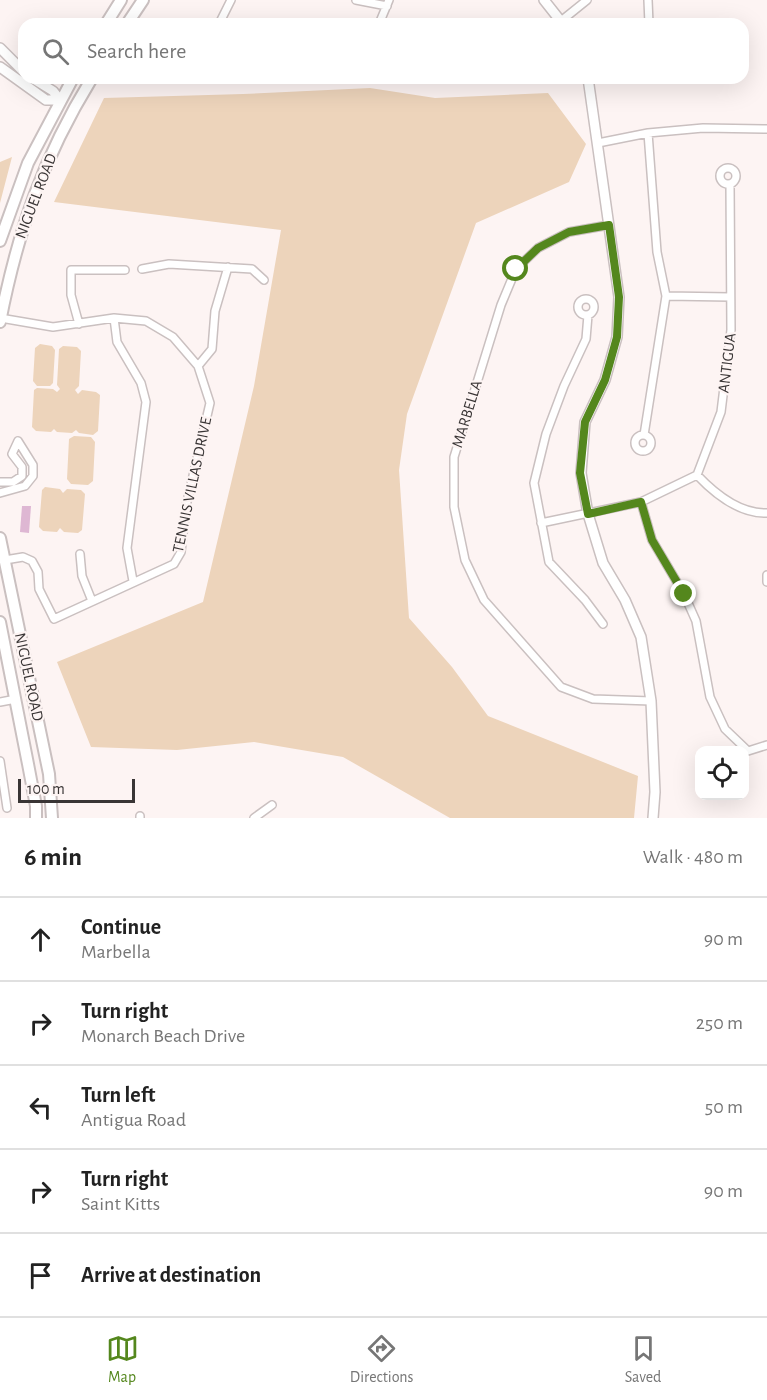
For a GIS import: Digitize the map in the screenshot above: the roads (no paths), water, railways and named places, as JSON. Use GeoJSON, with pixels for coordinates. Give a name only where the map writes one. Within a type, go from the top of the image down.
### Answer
{"type":"FeatureCollection","features":[{"type":"Feature","properties":{"kind":"main road"},"geometry":{"type":"LineString","coordinates":[[110,18],[121,0]]}},
{"type":"Feature","properties":{"kind":"main road"},"geometry":{"type":"LineString","coordinates":[[131,18],[143,0]]}},
{"type":"Feature","properties":{"kind":"main road","name":"NIGUEL ROAD"},"geometry":{"type":"LineString","coordinates":[[0,241],[28,163],[69,84]]}},
{"type":"Feature","properties":{"kind":"main road","name":"NIGUEL ROAD"},"geometry":{"type":"LineString","coordinates":[[0,319],[23,224],[41,175],[88,84]]}},
{"type":"Feature","properties":{"kind":"main road"},"geometry":{"type":"LineString","coordinates":[[60,100],[74,108]]}},
{"type":"Feature","properties":{"kind":"main road","name":"NIGUEL ROAD"},"geometry":{"type":"LineString","coordinates":[[0,538],[49,774],[52,818]]}},
{"type":"Feature","properties":{"kind":"main road","name":"NIGUEL ROAD"},"geometry":{"type":"LineString","coordinates":[[0,622],[36,806],[36,818]]}},
{"type":"Feature","properties":{"kind":"street"},"geometry":{"type":"LineString","coordinates":[[222,18],[231,0]]}},
{"type":"Feature","properties":{"kind":"street"},"geometry":{"type":"LineString","coordinates":[[356,0],[388,3],[382,18]]}},
{"type":"Feature","properties":{"kind":"street"},"geometry":{"type":"LineString","coordinates":[[544,0],[556,18]]}},
{"type":"Feature","properties":{"kind":"street"},"geometry":{"type":"LineString","coordinates":[[565,18],[587,0]]}},
{"type":"Feature","properties":{"kind":"street"},"geometry":{"type":"LineString","coordinates":[[648,0],[649,18]]}},
{"type":"Feature","properties":{"kind":"street"},"geometry":{"type":"LineString","coordinates":[[0,48],[18,66]]}},
{"type":"Feature","properties":{"kind":"street"},"geometry":{"type":"LineString","coordinates":[[0,67],[18,80]]}},
{"type":"Feature","properties":{"kind":"street"},"geometry":{"type":"LineString","coordinates":[[24,84],[46,100],[60,100]]}},
{"type":"Feature","properties":{"kind":"street"},"geometry":{"type":"LineString","coordinates":[[42,84],[53,91],[60,100]]}},
{"type":"Feature","properties":{"kind":"street"},"geometry":{"type":"LineString","coordinates":[[589,84],[619,297],[617,337],[605,380],[585,422],[580,473],[588,514],[603,563],[626,600],[641,637],[651,701],[655,792],[652,818]]}},
{"type":"Feature","properties":{"kind":"street"},"geometry":{"type":"LineString","coordinates":[[598,143],[648,133],[703,128],[767,129]]}},
{"type":"Feature","properties":{"kind":"street"},"geometry":{"type":"LineString","coordinates":[[644,435],[666,296],[657,252],[648,133]]}},
{"type":"Feature","properties":{"kind":"street","name":"ANTIGUA"},"geometry":{"type":"LineString","coordinates":[[697,476],[721,412],[731,330],[730,184]]}},
{"type":"Feature","properties":{"kind":"street","name":"MARBELLA"},"geometry":{"type":"LineString","coordinates":[[609,225],[569,232],[538,248],[516,269],[501,305],[454,457],[454,507],[465,560],[484,600],[561,687],[594,699],[651,701]]}},
{"type":"Feature","properties":{"kind":"street"},"geometry":{"type":"LineString","coordinates":[[142,269],[169,264],[252,269],[264,280]]}},
{"type":"Feature","properties":{"kind":"street"},"geometry":{"type":"LineString","coordinates":[[198,366],[212,349],[215,311],[228,267]]}},
{"type":"Feature","properties":{"kind":"street"},"geometry":{"type":"LineString","coordinates":[[80,324],[71,295],[71,270],[125,270]]}},
{"type":"Feature","properties":{"kind":"street"},"geometry":{"type":"LineString","coordinates":[[666,296],[730,297]]}},
{"type":"Feature","properties":{"kind":"street"},"geometry":{"type":"LineString","coordinates":[[588,315],[586,339],[564,386],[546,434],[534,483],[549,562],[585,600],[603,624]]}},
{"type":"Feature","properties":{"kind":"street"},"geometry":{"type":"LineString","coordinates":[[114,318],[117,342],[141,382],[147,402],[127,548],[134,581]]}},
{"type":"Feature","properties":{"kind":"street","name":"TENNIS VILLAS DRIVE"},"geometry":{"type":"LineString","coordinates":[[0,319],[52,327],[114,318],[146,321],[173,337],[198,366],[210,403],[186,506],[181,552],[174,564],[54,619],[39,589],[38,572],[32,561],[23,557],[5,560]]}},
{"type":"Feature","properties":{"kind":"street"},"geometry":{"type":"LineString","coordinates":[[0,482],[13,482],[22,476],[22,467],[12,454],[18,441],[33,465],[33,476],[25,486],[0,493]]}},
{"type":"Feature","properties":{"kind":"street"},"geometry":{"type":"LineString","coordinates":[[541,523],[641,502],[697,476],[711,489],[742,509],[767,513]]}},
{"type":"Feature","properties":{"kind":"street"},"geometry":{"type":"LineString","coordinates":[[641,502],[652,540],[684,594],[696,621],[710,697],[725,729],[748,751],[767,745]]}},
{"type":"Feature","properties":{"kind":"street"},"geometry":{"type":"LineString","coordinates":[[80,554],[82,576],[92,601]]}},
{"type":"Feature","properties":{"kind":"street"},"geometry":{"type":"LineString","coordinates":[[767,575],[767,582]]}},
{"type":"Feature","properties":{"kind":"street"},"geometry":{"type":"LineString","coordinates":[[0,702],[16,699]]}},
{"type":"Feature","properties":{"kind":"street"},"geometry":{"type":"LineString","coordinates":[[0,761],[7,808]]}},
{"type":"Feature","properties":{"kind":"street"},"geometry":{"type":"LineString","coordinates":[[254,818],[272,805]]}}]}
